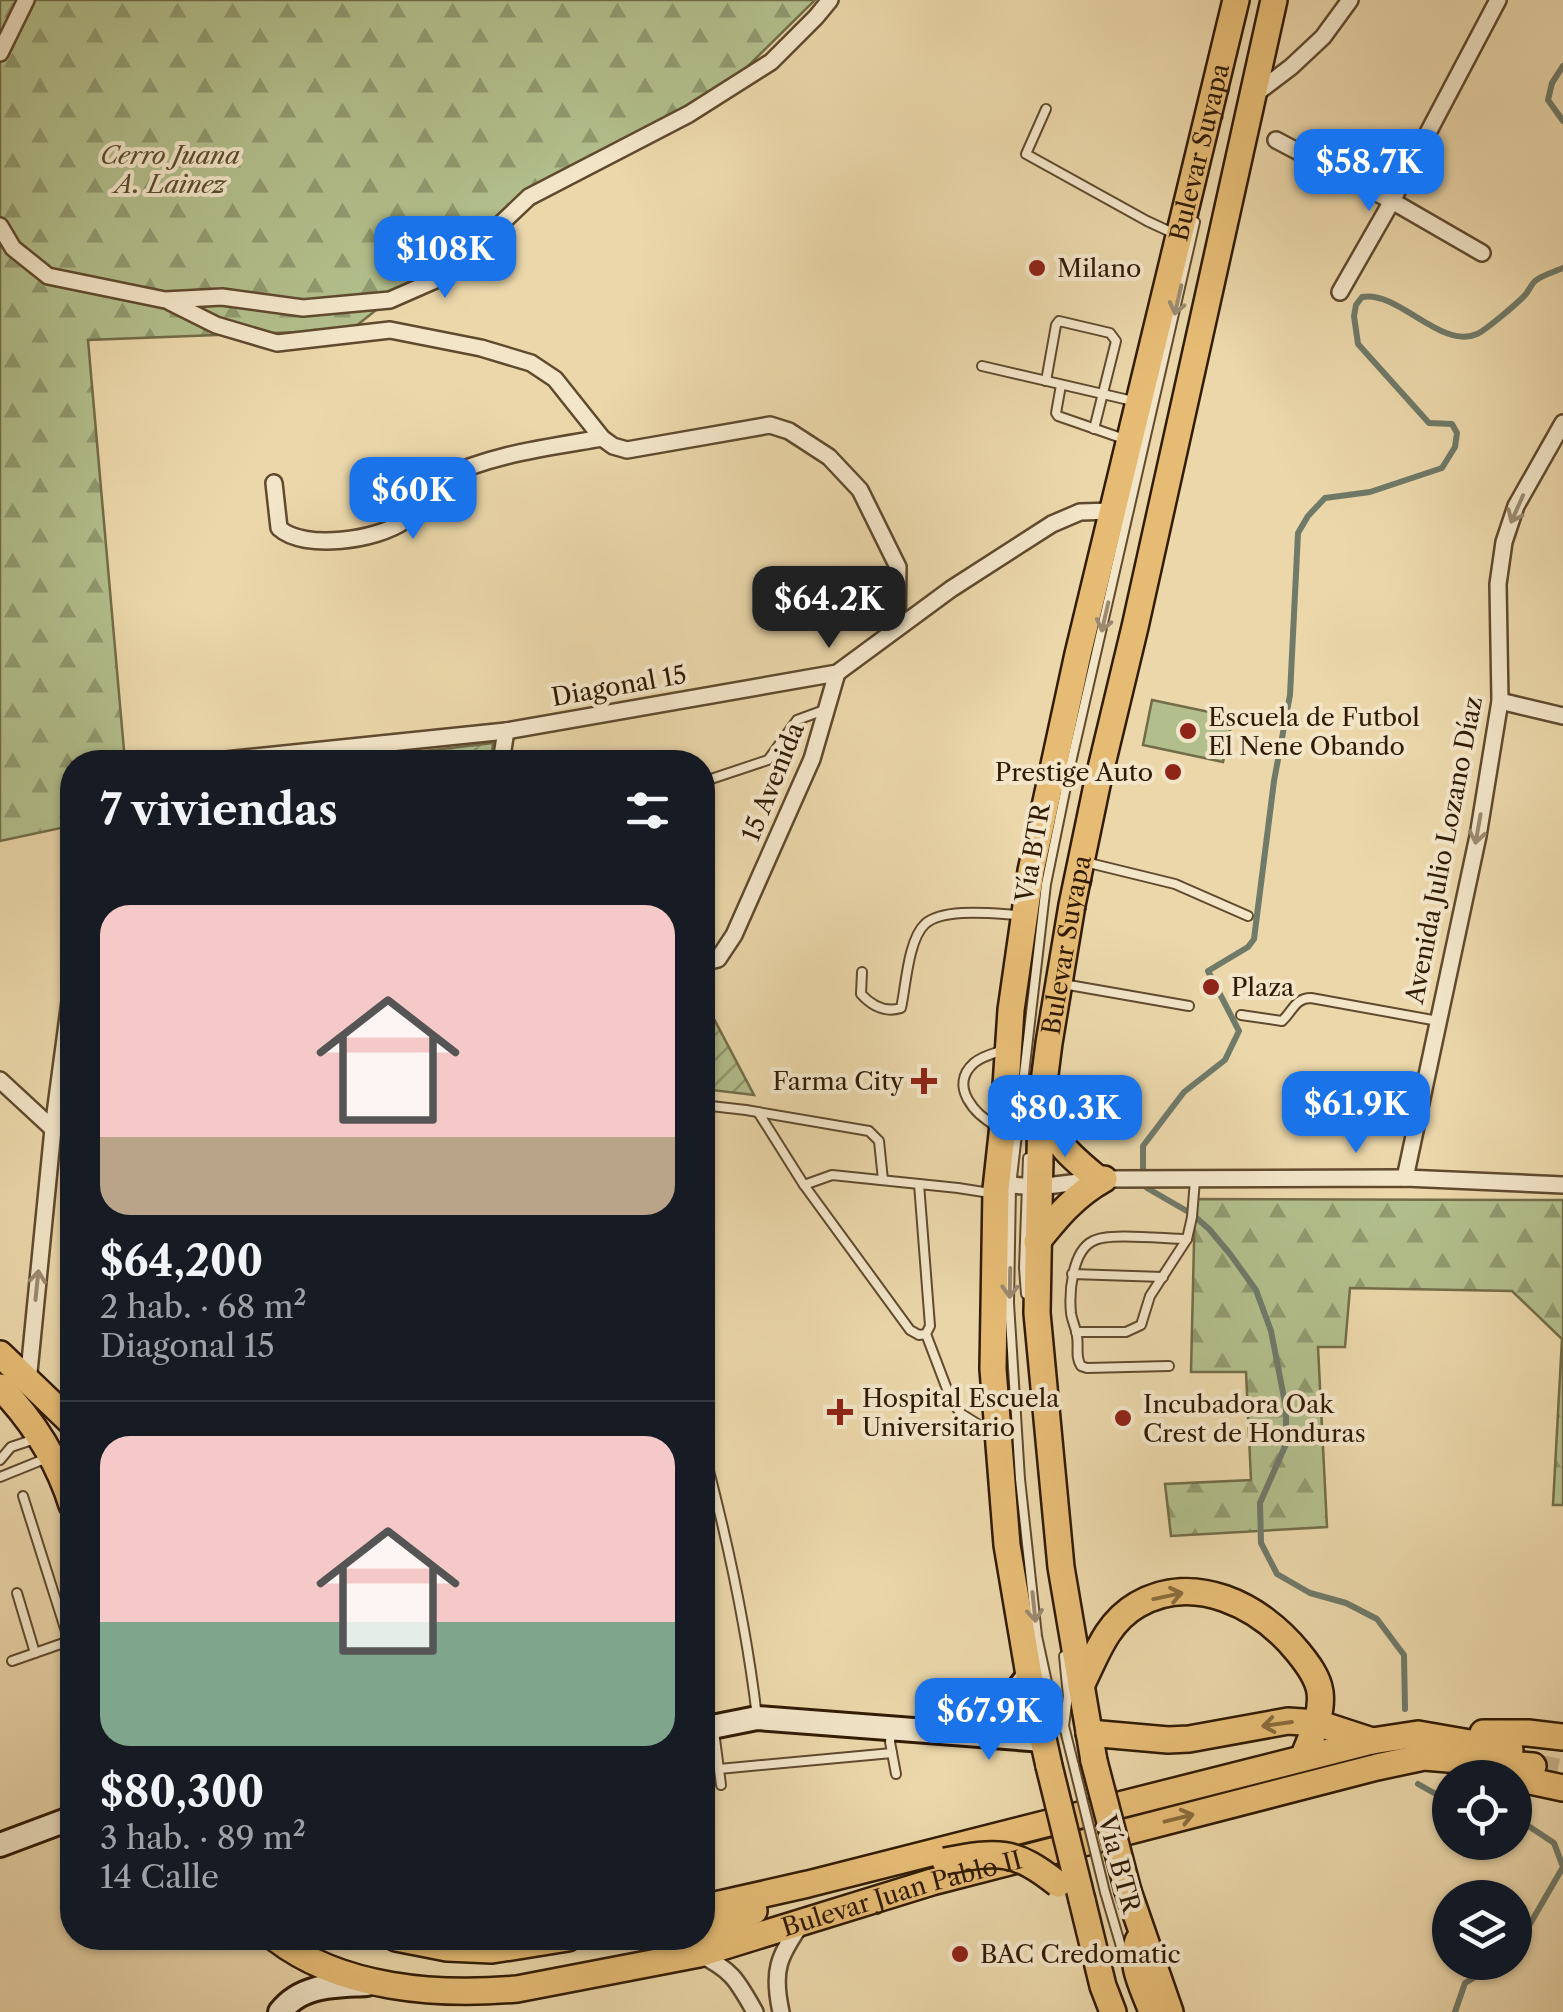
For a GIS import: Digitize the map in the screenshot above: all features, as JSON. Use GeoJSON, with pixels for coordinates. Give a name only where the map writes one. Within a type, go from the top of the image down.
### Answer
{"type":"FeatureCollection","features":[{"type":"Feature","properties":{"kind":"main road","name":"Bulevar Suyapa"},"geometry":{"type":"LineString","coordinates":[[1170,2012],[1142,1932],[1105,1895],[1065,1733],[1082,1686],[1059,1547],[1037,1313],[1037,1242],[1014,1187],[1002,1130],[1011,1010],[1031,871],[1078,654],[1236,0]]}},
{"type":"Feature","properties":{"kind":"main road","name":"Bulevar Suyapa"},"geometry":{"type":"LineString","coordinates":[[1113,2012],[1092,1940],[1105,1895],[1065,1733],[1029,1675],[1006,1545],[993,1369],[1014,1187],[1042,1105],[1053,988],[1254,96],[1271,0]]}},
{"type":"Feature","properties":{"kind":"main road"},"geometry":{"type":"LineString","coordinates":[[1037,1242],[1061,1211],[1101,1179],[1062,1148],[1042,1105]]}},
{"type":"Feature","properties":{"kind":"main road"},"geometry":{"type":"LineString","coordinates":[[0,1354],[14,1391],[60,1473]]}},
{"type":"Feature","properties":{"kind":"main road"},"geometry":{"type":"LineString","coordinates":[[14,1391],[60,1416]]}},
{"type":"Feature","properties":{"kind":"main road"},"geometry":{"type":"LineString","coordinates":[[46,1447],[48,1435],[60,1436]]}},
{"type":"Feature","properties":{"kind":"main road"},"geometry":{"type":"LineString","coordinates":[[1082,1686],[1105,1635],[1138,1604],[1170,1592],[1202,1592],[1236,1602],[1283,1634],[1316,1679],[1320,1692],[1317,1723],[1303,1758]]}},
{"type":"Feature","properties":{"kind":"main road"},"geometry":{"type":"LineString","coordinates":[[938,1731],[998,1714],[1029,1675]]}},
{"type":"Feature","properties":{"kind":"main road"},"geometry":{"type":"LineString","coordinates":[[715,1727],[757,1718],[1014,1740],[1065,1733],[1168,1740],[1288,1721],[1317,1723],[1372,1741]]}},
{"type":"Feature","properties":{"kind":"main road"},"geometry":{"type":"LineString","coordinates":[[1421,1746],[1528,1733],[1563,1737]]}},
{"type":"Feature","properties":{"kind":"main road","name":"Bulevar Juan Pablo II"},"geometry":{"type":"LineString","coordinates":[[715,1905],[1372,1741],[1534,1760]]}},
{"type":"Feature","properties":{"kind":"main road"},"geometry":{"type":"LineString","coordinates":[[1421,1746],[1563,1788]]}},
{"type":"Feature","properties":{"kind":"main road","name":"Bulevar Juan Pablo II"},"geometry":{"type":"LineString","coordinates":[[715,1937],[803,1921],[932,1882],[1377,1767],[1421,1746]]}},
{"type":"Feature","properties":{"kind":"main road"},"geometry":{"type":"LineString","coordinates":[[0,1844],[60,1822]]}},
{"type":"Feature","properties":{"kind":"main road"},"geometry":{"type":"LineString","coordinates":[[715,1929],[742,1914],[944,1862],[1003,1854],[1038,1868],[1058,1884],[1092,1940]]}},
{"type":"Feature","properties":{"kind":"main road"},"geometry":{"type":"LineString","coordinates":[[1142,1932],[1135,1962],[1144,2004]]}},
{"type":"Feature","properties":{"kind":"main road","name":"Bulevar Juan Pablo II"},"geometry":{"type":"LineString","coordinates":[[295,1950],[379,1983],[488,1991],[634,1966],[672,1950]]}},
{"type":"Feature","properties":{"kind":"main road"},"geometry":{"type":"LineString","coordinates":[[303,1950],[310,1959]]}},
{"type":"Feature","properties":{"kind":"main road"},"geometry":{"type":"LineString","coordinates":[[280,2012],[292,1997],[310,1990],[379,1983]]}},
{"type":"Feature","properties":{"kind":"street"},"geometry":{"type":"LineString","coordinates":[[0,52],[26,0]]}},
{"type":"Feature","properties":{"kind":"street"},"geometry":{"type":"LineString","coordinates":[[165,300],[222,297],[303,308],[390,300],[447,275],[528,197],[689,114],[770,62],[830,0]]}},
{"type":"Feature","properties":{"kind":"street"},"geometry":{"type":"LineString","coordinates":[[1254,96],[1323,37],[1350,0]]}},
{"type":"Feature","properties":{"kind":"street"},"geometry":{"type":"LineString","coordinates":[[1340,292],[1498,0]]}},
{"type":"Feature","properties":{"kind":"street"},"geometry":{"type":"LineString","coordinates":[[1276,140],[1482,253]]}},
{"type":"Feature","properties":{"kind":"street"},"geometry":{"type":"LineString","coordinates":[[0,226],[12,248],[48,276],[165,300],[216,325],[277,343],[390,330],[532,362],[555,380],[602,438],[628,450],[770,425],[789,431],[829,457],[860,490],[898,567],[898,628]]}},
{"type":"Feature","properties":{"kind":"street","name":"Avenida Julio Lozano Díaz"},"geometry":{"type":"LineString","coordinates":[[1405,1178],[1478,836],[1500,700],[1498,584],[1504,542],[1516,506],[1563,423]]}},
{"type":"Feature","properties":{"kind":"street"},"geometry":{"type":"LineString","coordinates":[[274,483],[279,528],[288,535],[331,542],[374,537],[405,520],[423,492],[438,480],[505,454],[602,438]]}},
{"type":"Feature","properties":{"kind":"street","name":"Diagonal 15"},"geometry":{"type":"LineString","coordinates":[[322,750],[506,731],[837,673],[951,590],[1052,524],[1080,512],[1113,512]]}},
{"type":"Feature","properties":{"kind":"street","name":"15 Avenida"},"geometry":{"type":"LineString","coordinates":[[715,956],[734,935],[798,794],[837,673]]}},
{"type":"Feature","properties":{"kind":"street"},"geometry":{"type":"LineString","coordinates":[[1500,700],[1563,716]]}},
{"type":"Feature","properties":{"kind":"street"},"geometry":{"type":"LineString","coordinates":[[503,750],[506,731]]}},
{"type":"Feature","properties":{"kind":"street"},"geometry":{"type":"LineString","coordinates":[[14,1391],[60,1076]]}},
{"type":"Feature","properties":{"kind":"street"},"geometry":{"type":"LineString","coordinates":[[0,1080],[52,1128]]}},
{"type":"Feature","properties":{"kind":"street"},"geometry":{"type":"LineString","coordinates":[[1014,1187],[1139,1178],[1405,1178],[1563,1185]]}},
{"type":"Feature","properties":{"kind":"street"},"geometry":{"type":"LineString","coordinates":[[781,2012],[777,1966],[803,1921]]}},
{"type":"Feature","properties":{"kind":"street"},"geometry":{"type":"LineString","coordinates":[[706,1950],[736,1979],[755,2012]]}},
{"type":"Feature","properties":{"kind":"lane"},"geometry":{"type":"LineString","coordinates":[[1224,95],[1245,0]]}},
{"type":"Feature","properties":{"kind":"lane","name":"Vía BTR"},"geometry":{"type":"LineString","coordinates":[[1053,988],[1078,829],[1271,0]]}},
{"type":"Feature","properties":{"kind":"lane"},"geometry":{"type":"LineString","coordinates":[[1046,109],[1026,154],[1179,236]]}},
{"type":"Feature","properties":{"kind":"lane","name":"Vía BTR"},"geometry":{"type":"LineString","coordinates":[[1065,1733],[1051,1701],[1037,1636],[1022,1497],[1010,1303],[1014,1187],[1046,884],[1198,208]]}},
{"type":"Feature","properties":{"kind":"lane"},"geometry":{"type":"LineString","coordinates":[[1046,381],[1059,321],[1115,338],[1094,429]]}},
{"type":"Feature","properties":{"kind":"lane"},"geometry":{"type":"LineString","coordinates":[[982,366],[1139,403]]}},
{"type":"Feature","properties":{"kind":"lane"},"geometry":{"type":"LineString","coordinates":[[1061,385],[1056,414],[1130,441]]}},
{"type":"Feature","properties":{"kind":"lane"},"geometry":{"type":"LineString","coordinates":[[715,778],[768,760],[797,720],[827,709]]}},
{"type":"Feature","properties":{"kind":"lane"},"geometry":{"type":"LineString","coordinates":[[1081,861],[1175,884],[1248,916]]}},
{"type":"Feature","properties":{"kind":"lane"},"geometry":{"type":"LineString","coordinates":[[862,972],[861,994],[870,1004],[892,1011],[901,1008],[913,948],[928,921],[956,914],[1024,915]]}},
{"type":"Feature","properties":{"kind":"lane"},"geometry":{"type":"LineString","coordinates":[[1053,988],[1188,1006]]}},
{"type":"Feature","properties":{"kind":"lane"},"geometry":{"type":"LineString","coordinates":[[1240,1014],[1282,1021],[1296,1003],[1312,998],[1438,1020]]}},
{"type":"Feature","properties":{"kind":"lane"},"geometry":{"type":"LineString","coordinates":[[1030,1134],[1044,1011]]}},
{"type":"Feature","properties":{"kind":"lane"},"geometry":{"type":"LineString","coordinates":[[1002,1130],[986,1121],[970,1104],[963,1082],[973,1063],[1008,1048]]}},
{"type":"Feature","properties":{"kind":"lane"},"geometry":{"type":"LineString","coordinates":[[715,1107],[876,1135],[883,1180]]}},
{"type":"Feature","properties":{"kind":"lane"},"geometry":{"type":"LineString","coordinates":[[758,1112],[804,1184],[910,1330],[926,1334]]}},
{"type":"Feature","properties":{"kind":"lane","name":"Vía BTR"},"geometry":{"type":"LineString","coordinates":[[1026,1304],[1014,1187],[1028,1151]]}},
{"type":"Feature","properties":{"kind":"lane"},"geometry":{"type":"LineString","coordinates":[[804,1184],[832,1175],[919,1184],[1014,1187]]}},
{"type":"Feature","properties":{"kind":"lane"},"geometry":{"type":"LineString","coordinates":[[1076,1332],[1126,1332],[1142,1325],[1150,1296],[1186,1240],[1195,1178]]}},
{"type":"Feature","properties":{"kind":"lane"},"geometry":{"type":"LineString","coordinates":[[919,1184],[930,1326],[926,1334],[960,1413],[998,1436]]}},
{"type":"Feature","properties":{"kind":"lane"},"geometry":{"type":"LineString","coordinates":[[1168,1366],[1081,1366],[1072,1316],[1072,1274],[1094,1239],[1186,1240]]}},
{"type":"Feature","properties":{"kind":"lane"},"geometry":{"type":"LineString","coordinates":[[1072,1274],[1163,1277]]}},
{"type":"Feature","properties":{"kind":"lane"},"geometry":{"type":"LineString","coordinates":[[1039,1444],[1061,1628]]}},
{"type":"Feature","properties":{"kind":"lane"},"geometry":{"type":"LineString","coordinates":[[0,1460],[11,1447],[46,1447]]}},
{"type":"Feature","properties":{"kind":"lane"},"geometry":{"type":"LineString","coordinates":[[0,1477],[46,1447]]}},
{"type":"Feature","properties":{"kind":"lane"},"geometry":{"type":"LineString","coordinates":[[24,1496],[60,1607]]}},
{"type":"Feature","properties":{"kind":"lane"},"geometry":{"type":"LineString","coordinates":[[715,1497],[744,1629],[757,1718]]}},
{"type":"Feature","properties":{"kind":"lane"},"geometry":{"type":"LineString","coordinates":[[17,1593],[35,1653]]}},
{"type":"Feature","properties":{"kind":"lane"},"geometry":{"type":"LineString","coordinates":[[12,1661],[60,1645]]}},
{"type":"Feature","properties":{"kind":"lane"},"geometry":{"type":"LineString","coordinates":[[1063,1645],[1068,1696],[1065,1733]]}},
{"type":"Feature","properties":{"kind":"lane"},"geometry":{"type":"LineString","coordinates":[[892,1728],[896,1774]]}},
{"type":"Feature","properties":{"kind":"lane"},"geometry":{"type":"LineString","coordinates":[[719,1770],[892,1754]]}},
{"type":"Feature","properties":{"kind":"lane"},"geometry":{"type":"LineString","coordinates":[[715,1755],[721,1785]]}},
{"type":"Feature","properties":{"kind":"lane","name":"Vía BTR"},"geometry":{"type":"LineString","coordinates":[[1105,1895],[1144,2004]]}},
{"type":"Feature","properties":{"kind":"green space","name":"Cerro Juana A. Lainez"},"geometry":{"type":"Polygon","coordinates":[[[0,0],[815,0],[741,73],[410,283],[351,330],[88,340],[124,750],[60,750],[60,828],[0,841],[0,0]]]}},
{"type":"Feature","properties":{"kind":"green space","name":"Escuela de Futbol El Nene Obando"},"geometry":{"type":"Polygon","coordinates":[[[1152,700],[1233,717],[1223,762],[1143,745],[1152,700]]]}},
{"type":"Feature","properties":{"kind":"green space"},"geometry":{"type":"Polygon","coordinates":[[[493,743],[492,750],[434,750],[493,743]]]}},
{"type":"Feature","properties":{"kind":"green space"},"geometry":{"type":"Polygon","coordinates":[[[715,1021],[754,1095],[715,1090],[715,1021]]]}},
{"type":"Feature","properties":{"kind":"green space"},"geometry":{"type":"Polygon","coordinates":[[[1195,1199],[1563,1200],[1563,1505],[1553,1505],[1562,1339],[1512,1291],[1350,1288],[1345,1347],[1318,1347],[1327,1527],[1171,1536],[1165,1484],[1251,1480],[1246,1372],[1191,1372],[1195,1199]]]}},
{"type":"Feature","properties":{"kind":"waterway"},"geometry":{"type":"LineString","coordinates":[[1563,66],[1552,83],[1548,100],[1563,121]]}},
{"type":"Feature","properties":{"kind":"waterway"},"geometry":{"type":"LineString","coordinates":[[1405,1709],[1404,1655],[1377,1619],[1346,1603],[1310,1593],[1277,1574],[1261,1543],[1260,1503],[1286,1444],[1286,1408],[1271,1331],[1256,1290],[1209,1229],[1192,1214],[1147,1188],[1143,1146],[1184,1092],[1225,1060],[1239,1031],[1208,971],[1248,947],[1254,939],[1274,781],[1290,695],[1298,533],[1325,498],[1370,492],[1442,468],[1455,447],[1457,433],[1452,424],[1429,423],[1358,344],[1356,305],[1362,297],[1376,297],[1449,334],[1463,337],[1477,334],[1522,298],[1535,281],[1563,268]]}},
{"type":"Feature","properties":{"kind":"waterway"},"geometry":{"type":"LineString","coordinates":[[1418,1784],[1432,1792]]}},
{"type":"Feature","properties":{"kind":"waterway"},"geometry":{"type":"LineString","coordinates":[[1532,1828],[1554,1843],[1563,1867],[1532,1921]]}},
{"type":"Feature","properties":{"kind":"waterway"},"geometry":{"type":"LineString","coordinates":[[1455,2012],[1465,1983],[1470,1980]]}},
{"type":"Feature","properties":{"kind":"tunnel"},"geometry":{"type":"LineString","coordinates":[[1533,1766],[1563,1772]]}},
{"type":"Feature","properties":{"kind":"place","name":"Milano"},"geometry":{"type":"Point","coordinates":[1037,268]}},
{"type":"Feature","properties":{"kind":"place","name":"Escuela de Futbol El Nene Obando"},"geometry":{"type":"Point","coordinates":[1188,731]}},
{"type":"Feature","properties":{"kind":"place","name":"Prestige Auto"},"geometry":{"type":"Point","coordinates":[1173,772]}},
{"type":"Feature","properties":{"kind":"place","name":"Plaza"},"geometry":{"type":"Point","coordinates":[1211,987]}},
{"type":"Feature","properties":{"kind":"place","name":"Farma City"},"geometry":{"type":"Point","coordinates":[924,1081]}},
{"type":"Feature","properties":{"kind":"place","name":"Hospital Escuela Universitario"},"geometry":{"type":"Point","coordinates":[840,1412]}},
{"type":"Feature","properties":{"kind":"place","name":"Incubadora Oak Crest de Honduras"},"geometry":{"type":"Point","coordinates":[1123,1418]}},
{"type":"Feature","properties":{"kind":"place","name":"BAC Credomatic"},"geometry":{"type":"Point","coordinates":[960,1954]}}]}
